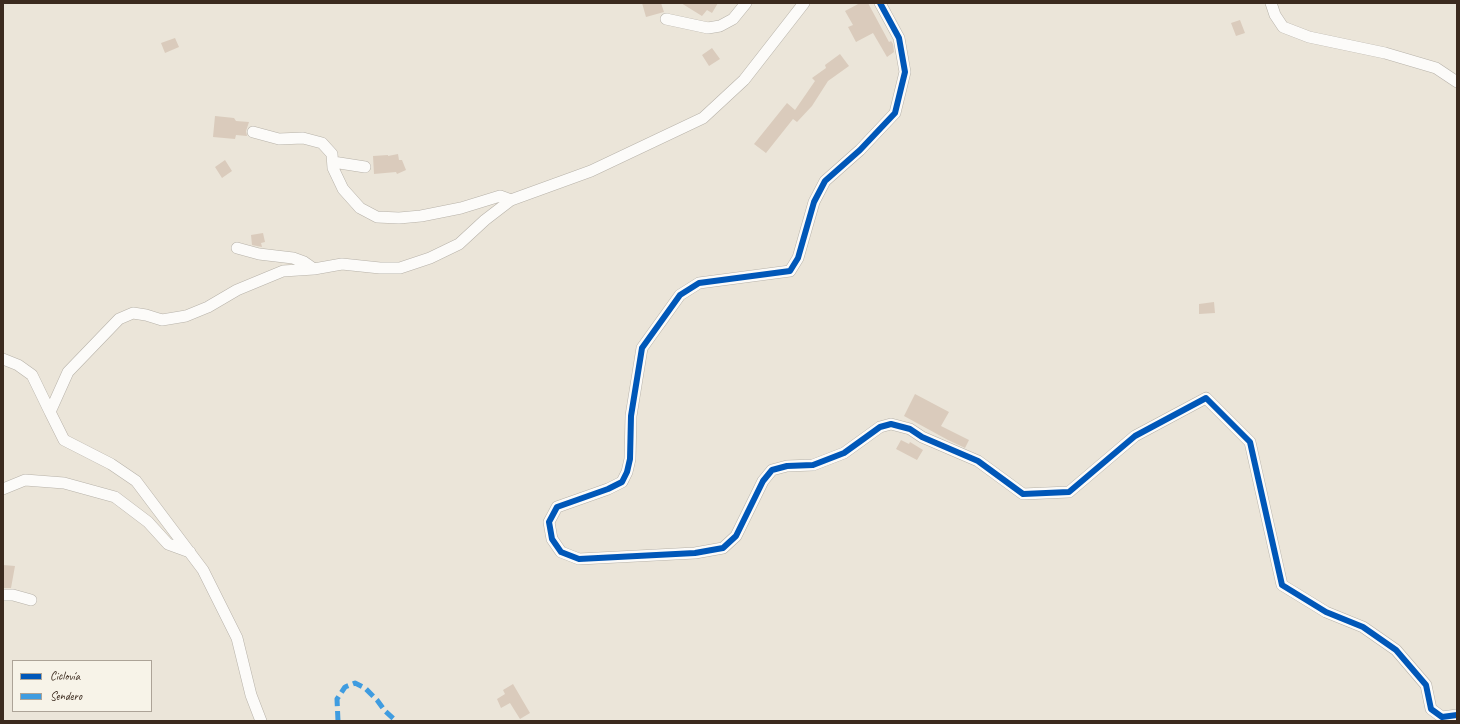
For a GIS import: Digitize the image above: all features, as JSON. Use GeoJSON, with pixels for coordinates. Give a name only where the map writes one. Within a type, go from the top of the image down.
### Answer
{"type":"FeatureCollection","features":[{"type":"Feature","properties":{"kind":"street"},"geometry":{"type":"LineString","coordinates":[[666,19],[708,28],[720,26],[733,19],[746,3]]}},
{"type":"Feature","properties":{"kind":"street"},"geometry":{"type":"LineString","coordinates":[[50,412],[68,372],[119,319],[132,313],[146,315],[162,320],[186,316],[208,307],[237,290],[283,271],[342,264],[380,268],[400,268],[459,244],[484,220],[511,200],[591,171],[703,118],[744,80],[804,3]]}},
{"type":"Feature","properties":{"kind":"street"},"geometry":{"type":"LineString","coordinates":[[880,3],[899,38],[905,72],[896,113],[860,150],[825,181],[814,202],[798,258],[790,271],[699,283],[680,295],[642,348],[630,416],[630,459],[625,477],[622,482],[608,489],[558,507],[549,522],[552,540],[561,552],[579,559],[695,553],[723,548],[736,536],[763,481],[772,470],[786,466],[813,465],[844,453],[880,427],[891,424],[910,429],[922,437],[978,461],[1023,494],[1069,492],[1135,436],[1206,398],[1250,442],[1282,585],[1326,612],[1363,627],[1396,650],[1426,685],[1431,710],[1442,717],[1457,715]]}},
{"type":"Feature","properties":{"kind":"street"},"geometry":{"type":"LineString","coordinates":[[1271,3],[1275,16],[1283,26],[1309,37],[1385,53],[1436,68],[1457,82]]}},
{"type":"Feature","properties":{"kind":"street"},"geometry":{"type":"LineString","coordinates":[[253,132],[279,138],[303,138],[322,142],[332,154],[333,168],[343,189],[360,208],[377,217],[399,218],[421,216],[461,208],[500,196],[511,200]]}},
{"type":"Feature","properties":{"kind":"street"},"geometry":{"type":"LineString","coordinates":[[333,162],[364,166]]}},
{"type":"Feature","properties":{"kind":"street"},"geometry":{"type":"LineString","coordinates":[[237,248],[259,254],[293,258],[314,268]]}},
{"type":"Feature","properties":{"kind":"street"},"geometry":{"type":"LineString","coordinates":[[3,359],[18,365],[32,376],[64,440],[111,464],[136,482],[203,570],[237,638],[251,695],[261,721]]}},
{"type":"Feature","properties":{"kind":"street"},"geometry":{"type":"LineString","coordinates":[[3,489],[24,480],[64,482],[115,497],[148,522],[168,544],[190,552]]}},
{"type":"Feature","properties":{"kind":"street"},"geometry":{"type":"LineString","coordinates":[[3,595],[13,595],[31,600]]}},
{"type":"Feature","properties":{"kind":"building"},"geometry":{"type":"Polygon","coordinates":[[[642,3],[661,3],[664,12],[646,17],[642,3]]]}},
{"type":"Feature","properties":{"kind":"building"},"geometry":{"type":"Polygon","coordinates":[[[681,3],[718,3],[712,13],[707,10],[702,16],[681,3]]]}},
{"type":"Feature","properties":{"kind":"building"},"geometry":{"type":"Polygon","coordinates":[[[860,3],[868,3],[889,42],[891,41],[893,44],[894,52],[887,57],[873,33],[856,42],[848,27],[853,25],[845,11],[860,3]]]}},
{"type":"Feature","properties":{"kind":"building"},"geometry":{"type":"Polygon","coordinates":[[[1240,20],[1245,33],[1236,36],[1231,23],[1240,20]]]}},
{"type":"Feature","properties":{"kind":"building"},"geometry":{"type":"Polygon","coordinates":[[[175,38],[179,47],[165,53],[161,43],[175,38]]]}},
{"type":"Feature","properties":{"kind":"building"},"geometry":{"type":"Polygon","coordinates":[[[712,48],[720,59],[709,66],[702,55],[712,48]]]}},
{"type":"Feature","properties":{"kind":"building"},"geometry":{"type":"Polygon","coordinates":[[[840,54],[849,66],[828,81],[812,106],[797,122],[793,119],[766,153],[754,144],[787,103],[795,110],[815,81],[812,78],[826,68],[825,65],[840,54]]]}},
{"type":"Feature","properties":{"kind":"building"},"geometry":{"type":"Polygon","coordinates":[[[215,116],[234,118],[236,121],[249,122],[246,131],[247,136],[236,135],[235,139],[213,137],[215,116]]]}},
{"type":"Feature","properties":{"kind":"building"},"geometry":{"type":"Polygon","coordinates":[[[398,154],[399,160],[402,160],[406,170],[397,174],[396,172],[374,174],[373,156],[398,154]]]}},
{"type":"Feature","properties":{"kind":"building"},"geometry":{"type":"Polygon","coordinates":[[[225,160],[232,171],[222,178],[215,167],[225,160]]]}},
{"type":"Feature","properties":{"kind":"building"},"geometry":{"type":"Polygon","coordinates":[[[263,233],[265,242],[261,243],[262,247],[252,245],[251,235],[263,233]]]}},
{"type":"Feature","properties":{"kind":"building"},"geometry":{"type":"Polygon","coordinates":[[[1214,302],[1215,313],[1199,314],[1199,304],[1214,302]]]}},
{"type":"Feature","properties":{"kind":"building"},"geometry":{"type":"Polygon","coordinates":[[[915,394],[949,412],[941,426],[969,440],[965,448],[904,416],[915,394]]]}},
{"type":"Feature","properties":{"kind":"building"},"geometry":{"type":"Polygon","coordinates":[[[901,440],[909,444],[910,442],[923,450],[917,460],[896,449],[901,440]]]}},
{"type":"Feature","properties":{"kind":"building"},"geometry":{"type":"Polygon","coordinates":[[[3,565],[15,566],[11,588],[3,588],[3,565]]]}},
{"type":"Feature","properties":{"kind":"building"},"geometry":{"type":"Polygon","coordinates":[[[513,684],[530,713],[520,719],[510,703],[501,708],[497,699],[505,694],[503,690],[513,684]]]}},
{"type":"Feature","properties":{"kind":"marked path"},"geometry":{"type":"LineString","coordinates":[[338,721],[337,699],[345,687],[355,683],[365,688],[396,721]]}},
{"type":"Feature","properties":{"kind":"cycle path"},"geometry":{"type":"LineString","coordinates":[[880,3],[899,38],[905,72],[895,113],[860,150],[825,181],[814,202],[798,258],[790,271],[699,283],[680,295],[642,348],[631,416],[630,459],[627,472],[622,482],[608,489],[557,507],[549,522],[552,539],[561,552],[579,559],[695,553],[723,548],[736,536],[763,481],[772,470],[787,466],[813,465],[844,453],[880,427],[891,424],[910,429],[922,437],[978,461],[1023,494],[1069,492],[1135,436],[1206,398],[1250,442],[1282,585],[1326,612],[1363,627],[1396,650],[1426,685],[1431,709],[1442,717],[1457,715]]}}]}
